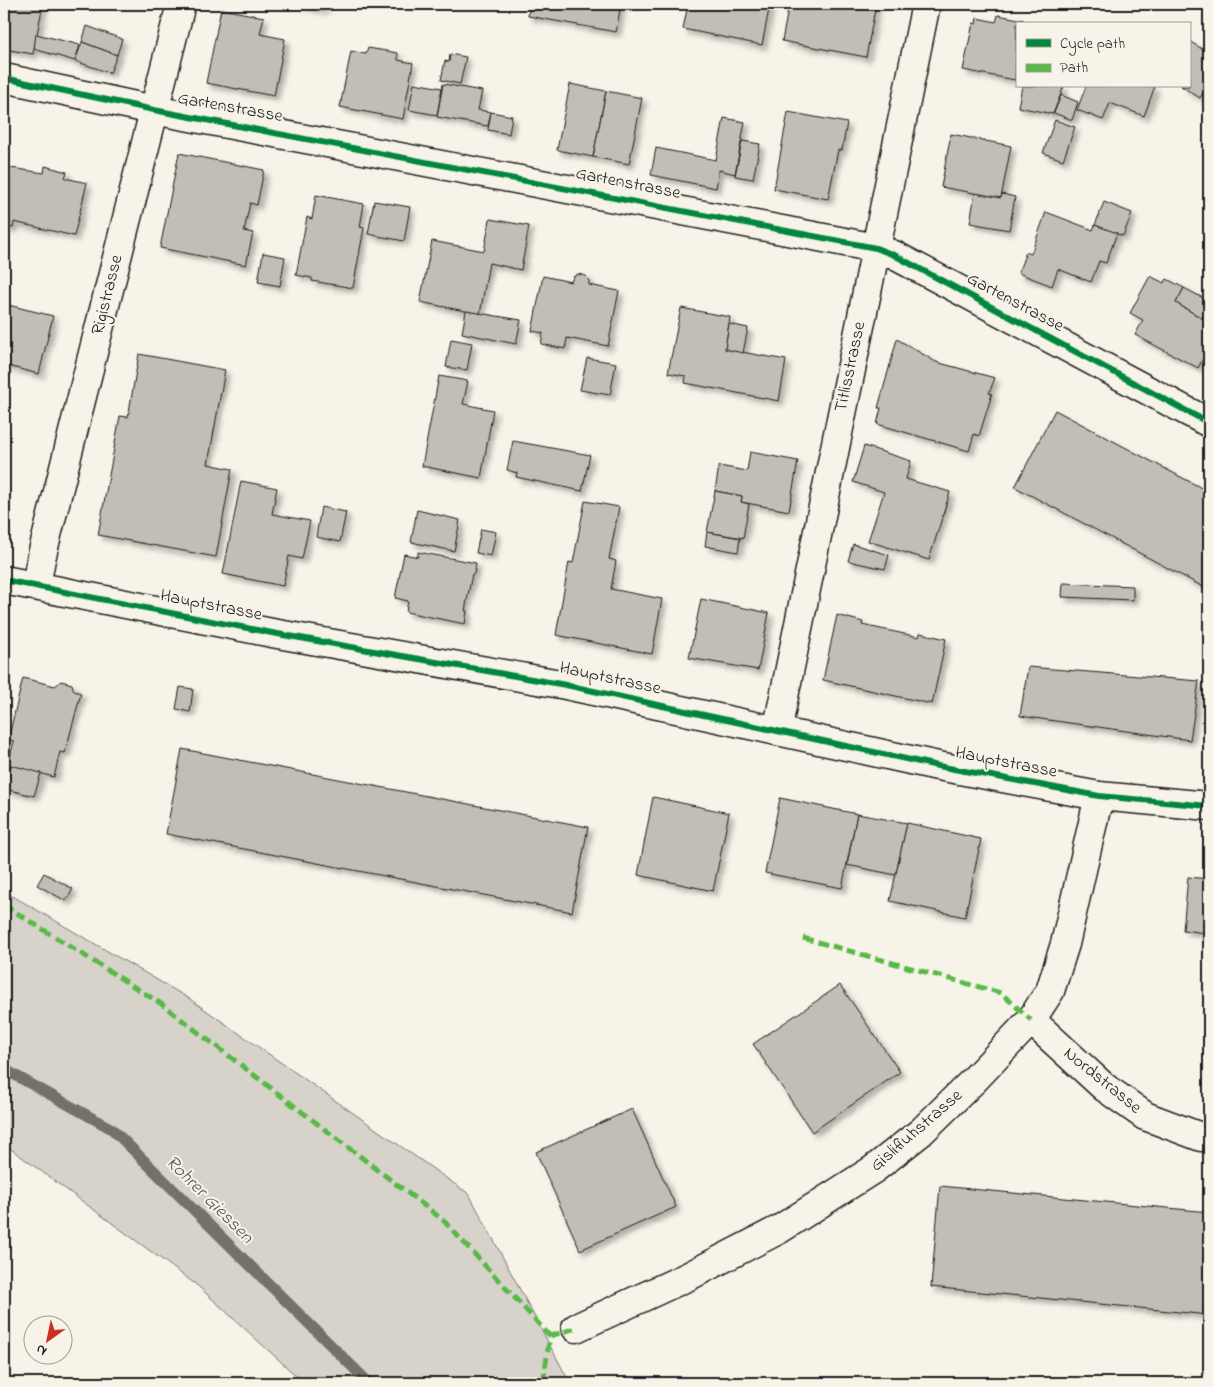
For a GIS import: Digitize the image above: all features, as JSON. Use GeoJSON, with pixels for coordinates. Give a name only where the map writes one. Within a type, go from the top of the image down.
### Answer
{"type":"FeatureCollection","features":[{"type":"Feature","properties":{"kind":"street","name":"Rigistrasse"},"geometry":{"type":"LineString","coordinates":[[36,586],[41,559],[181,4]]}},
{"type":"Feature","properties":{"kind":"street","name":"Titlisstrasse"},"geometry":{"type":"LineString","coordinates":[[777,731],[926,4]]}},
{"type":"Feature","properties":{"kind":"street","name":"Gartenstrasse"},"geometry":{"type":"LineString","coordinates":[[4,78],[154,110],[876,248],[894,255],[1209,423]]}},
{"type":"Feature","properties":{"kind":"street","name":"Hauptstrasse"},"geometry":{"type":"LineString","coordinates":[[4,580],[272,633],[566,685],[938,766],[1099,796],[1209,806]]}},
{"type":"Feature","properties":{"kind":"street","name":"Gislifluhstrasse"},"geometry":{"type":"LineString","coordinates":[[576,1328],[690,1276],[780,1229],[874,1169],[922,1132],[974,1080],[1031,1020],[1050,991],[1065,944],[1099,796]]}},
{"type":"Feature","properties":{"kind":"street","name":"Nordstrasse"},"geometry":{"type":"LineString","coordinates":[[1031,1020],[1104,1087],[1145,1116],[1201,1137],[1209,1137]]}},
{"type":"Feature","properties":{"kind":"shaded area"},"geometry":{"type":"Polygon","coordinates":[[[4,891],[190,999],[469,1194],[570,1383],[304,1383],[198,1286],[4,1144],[4,891]]]}},
{"type":"Feature","properties":{"kind":"building"},"geometry":{"type":"Polygon","coordinates":[[[4,4],[43,4],[33,54],[4,49],[4,4]]]}},
{"type":"Feature","properties":{"kind":"building"},"geometry":{"type":"Polygon","coordinates":[[[297,4],[324,4],[323,10],[297,4]]]}},
{"type":"Feature","properties":{"kind":"building"},"geometry":{"type":"Polygon","coordinates":[[[530,4],[621,4],[616,32],[528,16],[530,4]]]}},
{"type":"Feature","properties":{"kind":"building"},"geometry":{"type":"Polygon","coordinates":[[[688,4],[770,4],[762,45],[683,29],[688,4]]]}},
{"type":"Feature","properties":{"kind":"building"},"geometry":{"type":"Polygon","coordinates":[[[789,4],[876,4],[866,57],[782,41],[789,4]]]}},
{"type":"Feature","properties":{"kind":"building"},"geometry":{"type":"Polygon","coordinates":[[[221,9],[264,17],[260,34],[285,39],[274,96],[206,83],[221,9]]]}},
{"type":"Feature","properties":{"kind":"building"},"geometry":{"type":"Polygon","coordinates":[[[998,15],[1024,20],[1024,22],[1016,22],[1015,80],[963,70],[973,23],[976,24],[977,18],[996,22],[998,15]]]}},
{"type":"Feature","properties":{"kind":"building"},"geometry":{"type":"Polygon","coordinates":[[[87,26],[122,39],[117,55],[82,42],[87,26]]]}},
{"type":"Feature","properties":{"kind":"building"},"geometry":{"type":"Polygon","coordinates":[[[36,34],[80,45],[75,61],[34,49],[36,34]]]}},
{"type":"Feature","properties":{"kind":"building"},"geometry":{"type":"Polygon","coordinates":[[[82,42],[117,55],[110,73],[75,61],[82,42]]]}},
{"type":"Feature","properties":{"kind":"building"},"geometry":{"type":"Polygon","coordinates":[[[1190,42],[1209,53],[1209,83],[1200,98],[1184,88],[1190,88],[1190,42]]]}},
{"type":"Feature","properties":{"kind":"building"},"geometry":{"type":"Polygon","coordinates":[[[368,48],[398,53],[398,60],[413,63],[403,119],[340,107],[351,51],[366,54],[368,48]]]}},
{"type":"Feature","properties":{"kind":"building"},"geometry":{"type":"Polygon","coordinates":[[[450,54],[466,57],[460,84],[441,80],[445,61],[449,62],[450,54]]]}},
{"type":"Feature","properties":{"kind":"building"},"geometry":{"type":"Polygon","coordinates":[[[414,83],[442,88],[437,115],[409,110],[414,83]]]}},
{"type":"Feature","properties":{"kind":"building"},"geometry":{"type":"Polygon","coordinates":[[[443,84],[482,91],[478,110],[491,112],[488,126],[437,117],[443,84]]]}},
{"type":"Feature","properties":{"kind":"building"},"geometry":{"type":"Polygon","coordinates":[[[570,84],[606,91],[593,157],[557,150],[570,84]]]}},
{"type":"Feature","properties":{"kind":"building"},"geometry":{"type":"Polygon","coordinates":[[[1022,88],[1063,88],[1053,114],[1018,107],[1022,88]]]}},
{"type":"Feature","properties":{"kind":"building"},"geometry":{"type":"Polygon","coordinates":[[[1085,88],[1154,88],[1144,116],[1110,103],[1103,120],[1077,110],[1085,88]]]}},
{"type":"Feature","properties":{"kind":"building"},"geometry":{"type":"Polygon","coordinates":[[[606,91],[642,98],[629,164],[593,157],[606,91]]]}},
{"type":"Feature","properties":{"kind":"building"},"geometry":{"type":"Polygon","coordinates":[[[1061,95],[1078,102],[1072,120],[1054,113],[1061,95]]]}},
{"type":"Feature","properties":{"kind":"building"},"geometry":{"type":"Polygon","coordinates":[[[491,112],[512,116],[509,134],[488,130],[491,112]]]}},
{"type":"Feature","properties":{"kind":"building"},"geometry":{"type":"Polygon","coordinates":[[[788,112],[847,123],[842,150],[838,150],[828,199],[774,189],[788,112]]]}},
{"type":"Feature","properties":{"kind":"building"},"geometry":{"type":"Polygon","coordinates":[[[724,118],[745,122],[735,174],[719,170],[716,188],[651,175],[656,148],[716,160],[724,118]]]}},
{"type":"Feature","properties":{"kind":"building"},"geometry":{"type":"Polygon","coordinates":[[[1055,120],[1075,127],[1063,160],[1043,153],[1055,120]]]}},
{"type":"Feature","properties":{"kind":"building"},"geometry":{"type":"Polygon","coordinates":[[[951,134],[1011,146],[1001,198],[941,187],[951,134]]]}},
{"type":"Feature","properties":{"kind":"building"},"geometry":{"type":"Polygon","coordinates":[[[742,141],[760,144],[753,179],[735,176],[742,141]]]}},
{"type":"Feature","properties":{"kind":"building"},"geometry":{"type":"Polygon","coordinates":[[[179,153],[264,170],[257,205],[250,203],[244,231],[253,233],[246,265],[160,248],[179,153]]]}},
{"type":"Feature","properties":{"kind":"building"},"geometry":{"type":"Polygon","coordinates":[[[45,166],[67,172],[65,178],[87,183],[74,236],[14,222],[13,228],[4,226],[4,167],[44,173],[45,166]]]}},
{"type":"Feature","properties":{"kind":"building"},"geometry":{"type":"Polygon","coordinates":[[[975,193],[1001,198],[1002,194],[1015,197],[1009,230],[970,223],[975,193]]]}},
{"type":"Feature","properties":{"kind":"building"},"geometry":{"type":"Polygon","coordinates":[[[316,195],[364,204],[360,227],[364,228],[353,288],[312,281],[312,278],[296,275],[307,217],[312,219],[316,195]]]}},
{"type":"Feature","properties":{"kind":"building"},"geometry":{"type":"Polygon","coordinates":[[[374,201],[410,207],[404,241],[368,234],[374,201]]]}},
{"type":"Feature","properties":{"kind":"building"},"geometry":{"type":"Polygon","coordinates":[[[1104,202],[1132,213],[1123,236],[1095,225],[1104,202]]]}},
{"type":"Feature","properties":{"kind":"building"},"geometry":{"type":"Polygon","coordinates":[[[1046,212],[1093,230],[1095,225],[1117,233],[1106,263],[1099,261],[1091,282],[1058,269],[1052,286],[1018,273],[1026,252],[1031,254],[1046,212]]]}},
{"type":"Feature","properties":{"kind":"building"},"geometry":{"type":"Polygon","coordinates":[[[490,219],[529,226],[521,270],[489,263],[480,314],[420,302],[432,241],[484,251],[490,219]]]}},
{"type":"Feature","properties":{"kind":"building"},"geometry":{"type":"Polygon","coordinates":[[[263,253],[285,257],[280,286],[258,282],[263,253]]]}},
{"type":"Feature","properties":{"kind":"building"},"geometry":{"type":"Polygon","coordinates":[[[578,274],[586,276],[589,285],[619,291],[608,346],[567,338],[565,349],[541,344],[543,333],[532,331],[543,276],[571,282],[573,277],[578,274]]]}},
{"type":"Feature","properties":{"kind":"building"},"geometry":{"type":"Polygon","coordinates":[[[1150,276],[1164,283],[1167,279],[1184,288],[1176,303],[1209,322],[1209,347],[1198,368],[1135,335],[1143,320],[1130,313],[1150,276]]]}},
{"type":"Feature","properties":{"kind":"building"},"geometry":{"type":"Polygon","coordinates":[[[1184,288],[1209,301],[1202,318],[1176,303],[1184,288]]]}},
{"type":"Feature","properties":{"kind":"building"},"geometry":{"type":"Polygon","coordinates":[[[4,304],[53,316],[39,374],[4,365],[4,304]]]}},
{"type":"Feature","properties":{"kind":"building"},"geometry":{"type":"Polygon","coordinates":[[[681,308],[730,317],[725,349],[786,360],[779,401],[685,383],[686,376],[668,373],[681,308]]]}},
{"type":"Feature","properties":{"kind":"building"},"geometry":{"type":"Polygon","coordinates":[[[466,311],[521,320],[516,344],[462,333],[466,311]]]}},
{"type":"Feature","properties":{"kind":"building"},"geometry":{"type":"Polygon","coordinates":[[[729,324],[748,328],[743,353],[725,349],[729,324]]]}},
{"type":"Feature","properties":{"kind":"building"},"geometry":{"type":"Polygon","coordinates":[[[451,339],[472,343],[467,370],[446,367],[451,339]]]}},
{"type":"Feature","properties":{"kind":"building"},"geometry":{"type":"Polygon","coordinates":[[[897,339],[936,362],[995,378],[989,393],[992,394],[979,436],[974,434],[969,451],[877,424],[881,408],[878,408],[897,339]]]}},
{"type":"Feature","properties":{"kind":"building"},"geometry":{"type":"Polygon","coordinates":[[[139,354],[225,370],[208,464],[232,469],[216,557],[98,535],[120,416],[128,417],[139,354]]]}},
{"type":"Feature","properties":{"kind":"building"},"geometry":{"type":"Polygon","coordinates":[[[587,358],[616,363],[610,395],[580,390],[587,358]]]}},
{"type":"Feature","properties":{"kind":"building"},"geometry":{"type":"Polygon","coordinates":[[[439,376],[468,381],[463,404],[493,410],[481,478],[422,466],[439,376]]]}},
{"type":"Feature","properties":{"kind":"building"},"geometry":{"type":"Polygon","coordinates":[[[1055,410],[1209,492],[1209,590],[1015,487],[1055,410]]]}},
{"type":"Feature","properties":{"kind":"building"},"geometry":{"type":"Polygon","coordinates":[[[513,441],[590,455],[582,491],[516,477],[517,473],[507,470],[513,441]]]}},
{"type":"Feature","properties":{"kind":"building"},"geometry":{"type":"Polygon","coordinates":[[[864,446],[911,461],[906,479],[950,492],[929,560],[868,541],[884,492],[853,482],[864,446]]]}},
{"type":"Feature","properties":{"kind":"building"},"geometry":{"type":"Polygon","coordinates":[[[750,452],[798,461],[789,511],[741,502],[742,496],[715,491],[719,466],[747,471],[750,452]]]}},
{"type":"Feature","properties":{"kind":"building"},"geometry":{"type":"Polygon","coordinates":[[[241,481],[277,488],[272,514],[310,521],[302,559],[289,556],[283,586],[223,574],[241,481]]]}},
{"type":"Feature","properties":{"kind":"building"},"geometry":{"type":"Polygon","coordinates":[[[715,491],[742,496],[741,502],[749,504],[743,538],[707,532],[715,491]]]}},
{"type":"Feature","properties":{"kind":"building"},"geometry":{"type":"Polygon","coordinates":[[[585,501],[619,507],[609,559],[616,561],[611,589],[662,599],[652,654],[556,635],[569,562],[573,563],[585,501]]]}},
{"type":"Feature","properties":{"kind":"building"},"geometry":{"type":"Polygon","coordinates":[[[321,507],[346,512],[340,542],[316,537],[321,507]]]}},
{"type":"Feature","properties":{"kind":"building"},"geometry":{"type":"Polygon","coordinates":[[[417,510],[460,520],[454,551],[411,542],[417,510]]]}},
{"type":"Feature","properties":{"kind":"building"},"geometry":{"type":"Polygon","coordinates":[[[481,529],[496,532],[491,556],[476,553],[481,529]]]}},
{"type":"Feature","properties":{"kind":"building"},"geometry":{"type":"Polygon","coordinates":[[[707,532],[740,538],[738,552],[705,546],[707,532]]]}},
{"type":"Feature","properties":{"kind":"building"},"geometry":{"type":"Polygon","coordinates":[[[853,544],[889,555],[885,569],[848,561],[853,544]]]}},
{"type":"Feature","properties":{"kind":"building"},"geometry":{"type":"Polygon","coordinates":[[[418,552],[476,563],[465,611],[467,611],[465,624],[406,612],[408,601],[395,598],[404,554],[418,557],[418,552]]]}},
{"type":"Feature","properties":{"kind":"building"},"geometry":{"type":"Polygon","coordinates":[[[1063,583],[1133,586],[1133,600],[1062,597],[1063,583]]]}},
{"type":"Feature","properties":{"kind":"building"},"geometry":{"type":"Polygon","coordinates":[[[701,599],[769,613],[758,670],[689,658],[701,599]]]}},
{"type":"Feature","properties":{"kind":"building"},"geometry":{"type":"Polygon","coordinates":[[[837,615],[863,622],[862,625],[919,637],[920,633],[946,639],[932,704],[823,680],[837,615]]]}},
{"type":"Feature","properties":{"kind":"building"},"geometry":{"type":"Polygon","coordinates":[[[1028,667],[1199,681],[1190,740],[1020,716],[1028,667]]]}},
{"type":"Feature","properties":{"kind":"building"},"geometry":{"type":"Polygon","coordinates":[[[23,678],[55,686],[61,681],[72,684],[74,691],[81,693],[65,753],[60,752],[54,777],[8,765],[14,741],[8,740],[23,678]]]}},
{"type":"Feature","properties":{"kind":"building"},"geometry":{"type":"Polygon","coordinates":[[[180,687],[193,689],[190,712],[176,709],[180,687]]]}},
{"type":"Feature","properties":{"kind":"building"},"geometry":{"type":"Polygon","coordinates":[[[182,749],[588,827],[572,912],[166,834],[182,749]]]}},
{"type":"Feature","properties":{"kind":"building"},"geometry":{"type":"Polygon","coordinates":[[[11,765],[41,773],[34,796],[5,789],[11,765]]]}},
{"type":"Feature","properties":{"kind":"building"},"geometry":{"type":"Polygon","coordinates":[[[653,797],[729,813],[713,891],[638,875],[653,797]]]}},
{"type":"Feature","properties":{"kind":"building"},"geometry":{"type":"Polygon","coordinates":[[[780,798],[857,814],[842,888],[765,873],[780,798]]]}},
{"type":"Feature","properties":{"kind":"building"},"geometry":{"type":"Polygon","coordinates":[[[857,814],[907,823],[896,875],[847,865],[857,814]]]}},
{"type":"Feature","properties":{"kind":"building"},"geometry":{"type":"Polygon","coordinates":[[[907,823],[981,839],[965,917],[890,901],[907,823]]]}},
{"type":"Feature","properties":{"kind":"building"},"geometry":{"type":"Polygon","coordinates":[[[44,873],[73,889],[66,901],[37,885],[44,873]]]}},
{"type":"Feature","properties":{"kind":"building"},"geometry":{"type":"Polygon","coordinates":[[[1188,877],[1209,879],[1209,940],[1205,940],[1206,933],[1183,930],[1188,877]]]}},
{"type":"Feature","properties":{"kind":"building"},"geometry":{"type":"Polygon","coordinates":[[[840,985],[900,1072],[812,1132],[753,1044],[840,985]]]}},
{"type":"Feature","properties":{"kind":"building"},"geometry":{"type":"Polygon","coordinates":[[[1209,1033],[1209,1066],[1207,1065],[1209,1033]]]}},
{"type":"Feature","properties":{"kind":"building"},"geometry":{"type":"Polygon","coordinates":[[[632,1109],[676,1207],[580,1250],[536,1152],[632,1109]]]}},
{"type":"Feature","properties":{"kind":"building"},"geometry":{"type":"Polygon","coordinates":[[[940,1186],[1209,1212],[1209,1315],[931,1287],[940,1186]]]}},
{"type":"Feature","properties":{"kind":"waterway","name":"Rohrer Giessen"},"geometry":{"type":"LineString","coordinates":[[4,1069],[112,1129],[369,1383]]}},
{"type":"Feature","properties":{"kind":"marked path"},"geometry":{"type":"LineString","coordinates":[[4,905],[160,1003],[443,1220],[550,1336],[543,1383]]}},
{"type":"Feature","properties":{"kind":"marked path"},"geometry":{"type":"LineString","coordinates":[[803,938],[1001,993],[1031,1020]]}},
{"type":"Feature","properties":{"kind":"marked path"},"geometry":{"type":"LineString","coordinates":[[550,1336],[576,1328]]}},
{"type":"Feature","properties":{"kind":"cycle path"},"geometry":{"type":"LineString","coordinates":[[4,78],[154,110],[876,248],[894,255],[1209,423]]}},
{"type":"Feature","properties":{"kind":"cycle path"},"geometry":{"type":"LineString","coordinates":[[4,580],[272,633],[566,685],[938,766],[1099,796],[1209,806]]}}]}
